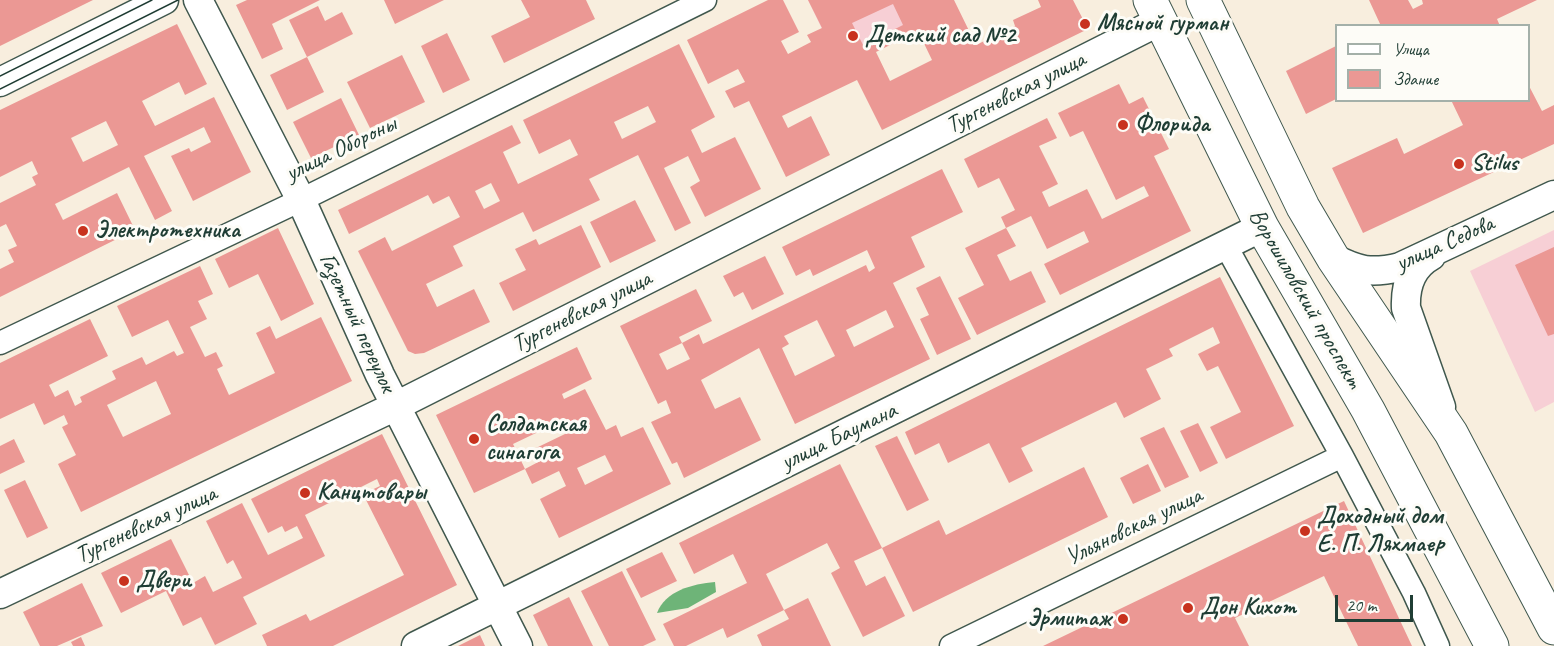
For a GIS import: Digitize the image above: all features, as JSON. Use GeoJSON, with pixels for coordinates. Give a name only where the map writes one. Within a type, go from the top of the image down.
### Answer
{"type":"FeatureCollection","features":[{"type":"Feature","properties":{"kind":"main road","name":"Ворошиловский проспект"},"geometry":{"type":"LineString","coordinates":[[1203,0],[1303,207],[1333,258],[1451,433],[1554,628]]}},
{"type":"Feature","properties":{"kind":"main road","name":"Ворошиловский проспект"},"geometry":{"type":"LineString","coordinates":[[1155,11],[1262,227],[1368,410],[1492,646]]}},
{"type":"Feature","properties":{"kind":"street"},"geometry":{"type":"LineString","coordinates":[[0,82],[164,0]]}},
{"type":"Feature","properties":{"kind":"street","name":"Газетный переулок"},"geometry":{"type":"LineString","coordinates":[[198,0],[301,200],[396,406],[518,646]]}},
{"type":"Feature","properties":{"kind":"street","name":"улица Обороны"},"geometry":{"type":"LineString","coordinates":[[0,343],[301,200],[705,0]]}},
{"type":"Feature","properties":{"kind":"street","name":"Тургеневская улица"},"geometry":{"type":"LineString","coordinates":[[0,594],[396,406],[1155,11]]}},
{"type":"Feature","properties":{"kind":"street","name":"улица Седова"},"geometry":{"type":"LineString","coordinates":[[1333,258],[1355,270],[1381,272],[1400,267],[1554,195]]}},
{"type":"Feature","properties":{"kind":"street","name":"улица Баумана"},"geometry":{"type":"LineString","coordinates":[[416,646],[1262,227]]}},
{"type":"Feature","properties":{"kind":"street"},"geometry":{"type":"LineString","coordinates":[[1451,433],[1406,308],[1405,292],[1410,276],[1420,262],[1466,236]]}},
{"type":"Feature","properties":{"kind":"street","name":"Ворошиловский проспект"},"geometry":{"type":"LineString","coordinates":[[1226,246],[1342,456],[1414,593],[1438,646]]}},
{"type":"Feature","properties":{"kind":"street","name":"Ульяновская улица"},"geometry":{"type":"LineString","coordinates":[[951,646],[1342,456]]}},
{"type":"Feature","properties":{"kind":"shaded area","name":"Детский сад №2"},"geometry":{"type":"Polygon","coordinates":[[[808,0],[924,0],[930,13],[836,58],[808,0]]]}},
{"type":"Feature","properties":{"kind":"shaded area"},"geometry":{"type":"Polygon","coordinates":[[[1554,230],[1554,402],[1535,412],[1470,271],[1554,230]]]}},
{"type":"Feature","properties":{"kind":"green space"},"geometry":{"type":"Polygon","coordinates":[[[715,582],[716,592],[688,608],[657,613],[666,599],[680,590],[715,582]]]}},
{"type":"Feature","properties":{"kind":"building"},"geometry":{"type":"Polygon","coordinates":[[[0,0],[93,0],[0,46],[0,0]]]}},
{"type":"Feature","properties":{"kind":"building"},"geometry":{"type":"Polygon","coordinates":[[[247,0],[320,0],[272,24],[283,49],[262,59],[236,5],[247,0]]]}},
{"type":"Feature","properties":{"kind":"building"},"geometry":{"type":"Polygon","coordinates":[[[384,0],[444,0],[395,24],[384,0]]]}},
{"type":"Feature","properties":{"kind":"building"},"geometry":{"type":"Polygon","coordinates":[[[521,0],[586,0],[595,19],[504,63],[491,36],[530,17],[521,0]]]}},
{"type":"Feature","properties":{"kind":"building"},"geometry":{"type":"Polygon","coordinates":[[[768,0],[783,0],[799,32],[781,41],[788,54],[811,42],[807,35],[822,28],[808,0],[954,0],[976,45],[1015,26],[1013,20],[1041,7],[1038,0],[1073,0],[1088,29],[882,130],[857,80],[782,116],[788,128],[811,116],[830,155],[786,177],[749,101],[734,108],[725,91],[745,82],[738,69],[708,84],[687,40],[768,0]],[[893,4],[852,23],[863,45],[903,25],[893,4]],[[918,31],[876,52],[890,81],[932,60],[918,31]]]}},
{"type":"Feature","properties":{"kind":"building"},"geometry":{"type":"Polygon","coordinates":[[[1369,0],[1408,0],[1413,9],[1423,4],[1422,0],[1537,0],[1497,19],[1499,24],[1380,24],[1369,0]]]}},
{"type":"Feature","properties":{"kind":"building"},"geometry":{"type":"Polygon","coordinates":[[[318,6],[325,21],[342,12],[353,34],[307,57],[289,20],[318,6]]]}},
{"type":"Feature","properties":{"kind":"building"},"geometry":{"type":"Polygon","coordinates":[[[177,24],[207,84],[185,95],[179,82],[142,101],[155,126],[214,97],[251,172],[193,201],[171,156],[189,148],[191,152],[211,142],[204,127],[144,156],[172,211],[155,220],[129,167],[55,204],[63,220],[117,193],[135,230],[0,297],[0,269],[14,262],[8,250],[17,246],[6,224],[0,227],[0,203],[36,185],[32,177],[38,174],[32,161],[0,177],[0,110],[177,24]],[[106,121],[71,138],[83,162],[118,145],[106,121]]]}},
{"type":"Feature","properties":{"kind":"building"},"geometry":{"type":"Polygon","coordinates":[[[447,33],[470,80],[443,93],[421,46],[447,33]]]}},
{"type":"Feature","properties":{"kind":"building"},"geometry":{"type":"Polygon","coordinates":[[[679,44],[715,117],[691,130],[702,153],[735,137],[761,189],[705,217],[690,187],[700,181],[688,156],[664,168],[691,223],[675,231],[638,155],[589,179],[600,200],[533,232],[523,212],[453,246],[463,266],[426,284],[437,307],[474,289],[490,322],[424,353],[415,354],[408,351],[358,251],[385,237],[392,251],[460,217],[449,196],[433,204],[428,195],[349,234],[338,210],[512,125],[521,143],[503,152],[518,184],[578,155],[570,139],[539,154],[523,120],[679,44]],[[648,106],[614,122],[622,139],[656,122],[648,106]],[[491,183],[475,191],[484,209],[500,201],[491,183]]]}},
{"type":"Feature","properties":{"kind":"building"},"geometry":{"type":"Polygon","coordinates":[[[1335,46],[1335,100],[1306,114],[1286,71],[1335,46]]]}},
{"type":"Feature","properties":{"kind":"building"},"geometry":{"type":"Polygon","coordinates":[[[402,55],[425,102],[370,128],[347,82],[402,55]]]}},
{"type":"Feature","properties":{"kind":"building"},"geometry":{"type":"Polygon","coordinates":[[[307,57],[324,92],[287,110],[270,75],[307,57]]]}},
{"type":"Feature","properties":{"kind":"building"},"geometry":{"type":"Polygon","coordinates":[[[1119,84],[1129,104],[1143,97],[1169,149],[1154,156],[1191,231],[1060,295],[1044,264],[1089,242],[1084,231],[1047,249],[1031,216],[1006,228],[1001,217],[1015,210],[999,178],[978,188],[964,159],[1047,118],[1057,138],[1039,146],[1058,184],[1042,192],[1049,207],[1087,189],[1102,219],[1149,196],[1144,186],[1116,200],[1083,131],[1070,137],[1058,113],[1119,84]]]}},
{"type":"Feature","properties":{"kind":"building"},"geometry":{"type":"Polygon","coordinates":[[[1530,88],[1542,111],[1554,105],[1554,144],[1363,233],[1332,168],[1397,138],[1404,154],[1463,125],[1452,102],[1530,102],[1530,88]]]}},
{"type":"Feature","properties":{"kind":"building"},"geometry":{"type":"Polygon","coordinates":[[[341,98],[359,135],[311,158],[293,122],[341,98]]]}},
{"type":"Feature","properties":{"kind":"building"},"geometry":{"type":"Polygon","coordinates":[[[942,169],[963,212],[911,237],[925,267],[893,283],[930,359],[795,424],[759,348],[701,380],[715,409],[740,397],[761,440],[684,478],[677,462],[672,464],[651,422],[671,413],[666,400],[658,404],[620,326],[696,289],[712,321],[679,337],[682,343],[699,334],[703,344],[866,265],[869,272],[875,268],[867,250],[813,276],[810,269],[796,276],[782,247],[942,169]],[[886,310],[846,330],[854,347],[894,327],[886,310]],[[817,320],[784,336],[789,344],[782,348],[795,376],[835,356],[817,320]],[[682,343],[659,354],[667,370],[690,359],[682,343]]]}},
{"type":"Feature","properties":{"kind":"building"},"geometry":{"type":"Polygon","coordinates":[[[635,200],[656,241],[610,263],[590,222],[635,200]]]}},
{"type":"Feature","properties":{"kind":"building"},"geometry":{"type":"Polygon","coordinates":[[[581,225],[601,267],[513,311],[499,283],[526,270],[515,249],[536,239],[539,245],[581,225]]]}},
{"type":"Feature","properties":{"kind":"building"},"geometry":{"type":"Polygon","coordinates":[[[278,228],[314,304],[281,321],[258,274],[229,288],[215,259],[278,228]]]}},
{"type":"Feature","properties":{"kind":"building"},"geometry":{"type":"Polygon","coordinates":[[[1006,228],[1016,246],[997,255],[1010,281],[1031,271],[1046,302],[977,335],[958,298],[984,285],[965,248],[1006,228]]]}},
{"type":"Feature","properties":{"kind":"building"},"geometry":{"type":"Polygon","coordinates":[[[1554,247],[1554,334],[1548,336],[1515,265],[1554,247]]]}},
{"type":"Feature","properties":{"kind":"building"},"geometry":{"type":"Polygon","coordinates":[[[765,256],[784,294],[752,310],[743,292],[734,297],[723,276],[765,256]]]}},
{"type":"Feature","properties":{"kind":"building"},"geometry":{"type":"Polygon","coordinates":[[[200,266],[213,294],[198,301],[207,319],[190,327],[205,357],[216,352],[223,366],[217,369],[229,395],[275,373],[256,333],[270,326],[276,339],[321,317],[352,381],[81,512],[58,464],[76,455],[62,427],[68,424],[64,415],[44,425],[34,403],[0,419],[0,363],[90,319],[108,356],[49,385],[55,397],[68,390],[75,406],[82,402],[80,397],[116,379],[112,371],[142,357],[146,365],[174,351],[177,356],[184,353],[168,320],[132,337],[117,306],[200,266]],[[156,381],[107,405],[123,437],[171,414],[156,381]]]}},
{"type":"Feature","properties":{"kind":"building"},"geometry":{"type":"Polygon","coordinates":[[[940,276],[971,339],[937,355],[920,319],[929,315],[916,288],[940,276]]]}},
{"type":"Feature","properties":{"kind":"building"},"geometry":{"type":"Polygon","coordinates":[[[1220,277],[1294,426],[1226,459],[1210,427],[1241,412],[1218,366],[1207,371],[1198,354],[1220,343],[1213,327],[1169,349],[1173,356],[1146,369],[1161,399],[1124,418],[1116,402],[1021,448],[1033,471],[1009,483],[989,443],[948,463],[939,443],[915,455],[905,432],[1220,277]]]}},
{"type":"Feature","properties":{"kind":"building"},"geometry":{"type":"Polygon","coordinates":[[[577,347],[592,379],[562,394],[564,399],[585,389],[606,430],[616,425],[621,437],[643,427],[671,484],[559,538],[540,499],[566,486],[559,471],[532,484],[525,469],[474,493],[436,415],[577,347]],[[559,422],[513,444],[525,469],[542,460],[536,448],[565,434],[559,422]],[[605,455],[577,468],[585,485],[613,471],[605,455]]]}},
{"type":"Feature","properties":{"kind":"building"},"geometry":{"type":"Polygon","coordinates":[[[1198,423],[1218,463],[1200,472],[1180,431],[1198,423]]]}},
{"type":"Feature","properties":{"kind":"building"},"geometry":{"type":"Polygon","coordinates":[[[1164,427],[1189,477],[1165,488],[1140,438],[1164,427]]]}},
{"type":"Feature","properties":{"kind":"building"},"geometry":{"type":"Polygon","coordinates":[[[382,434],[457,585],[333,646],[267,646],[262,635],[306,614],[310,621],[404,575],[363,494],[380,486],[377,479],[305,515],[325,556],[243,597],[257,624],[215,645],[201,617],[183,626],[166,591],[121,613],[101,573],[171,539],[193,583],[205,576],[213,592],[242,578],[233,560],[227,564],[206,521],[242,503],[268,555],[303,538],[297,526],[285,532],[282,526],[268,533],[251,499],[382,434]]]}},
{"type":"Feature","properties":{"kind":"building"},"geometry":{"type":"Polygon","coordinates":[[[897,436],[929,500],[907,511],[875,446],[897,436]]]}},
{"type":"Feature","properties":{"kind":"building"},"geometry":{"type":"Polygon","coordinates":[[[14,439],[25,462],[0,474],[0,446],[14,439]]]}},
{"type":"Feature","properties":{"kind":"building"},"geometry":{"type":"Polygon","coordinates":[[[840,464],[882,548],[854,561],[866,586],[885,576],[905,616],[863,637],[831,573],[840,568],[827,543],[766,574],[784,610],[727,638],[723,628],[686,646],[674,646],[663,624],[747,583],[733,554],[694,574],[679,543],[840,464]]]}},
{"type":"Feature","properties":{"kind":"building"},"geometry":{"type":"Polygon","coordinates":[[[1148,464],[1161,491],[1133,504],[1120,478],[1148,464]]]}},
{"type":"Feature","properties":{"kind":"building"},"geometry":{"type":"Polygon","coordinates":[[[1084,467],[1108,517],[913,612],[882,548],[939,520],[946,535],[1084,467]]]}},
{"type":"Feature","properties":{"kind":"building"},"geometry":{"type":"Polygon","coordinates":[[[25,480],[48,528],[27,538],[4,490],[25,480]]]}},
{"type":"Feature","properties":{"kind":"building"},"geometry":{"type":"Polygon","coordinates":[[[1344,501],[1412,646],[1358,646],[1324,576],[1235,618],[1249,646],[1043,646],[1344,501]]]}},
{"type":"Feature","properties":{"kind":"building"},"geometry":{"type":"Polygon","coordinates":[[[662,552],[677,581],[641,598],[626,569],[662,552]]]}},
{"type":"Feature","properties":{"kind":"building"},"geometry":{"type":"Polygon","coordinates":[[[622,571],[656,640],[643,646],[609,646],[581,591],[622,571]]]}},
{"type":"Feature","properties":{"kind":"building"},"geometry":{"type":"Polygon","coordinates":[[[82,583],[103,626],[57,646],[40,646],[23,612],[82,583]]]}},
{"type":"Feature","properties":{"kind":"building"},"geometry":{"type":"Polygon","coordinates":[[[569,597],[593,646],[548,646],[533,615],[569,597]]]}},
{"type":"Feature","properties":{"kind":"building"},"geometry":{"type":"Polygon","coordinates":[[[808,598],[831,646],[762,646],[757,635],[789,619],[784,610],[808,598]]]}},
{"type":"Feature","properties":{"kind":"building"},"geometry":{"type":"Polygon","coordinates":[[[480,635],[485,646],[458,646],[480,635]]]}},
{"type":"Feature","properties":{"kind":"building"},"geometry":{"type":"Polygon","coordinates":[[[81,637],[85,646],[73,646],[71,642],[81,637]]]}},
{"type":"Feature","properties":{"kind":"tram line"},"geometry":{"type":"LineString","coordinates":[[0,76],[152,0]]}},
{"type":"Feature","properties":{"kind":"tram line"},"geometry":{"type":"LineString","coordinates":[[0,89],[178,0]]}},
{"type":"Feature","properties":{"kind":"place","name":"Мясной гурман"},"geometry":{"type":"Point","coordinates":[1085,24]}},
{"type":"Feature","properties":{"kind":"place","name":"Детский сад №2"},"geometry":{"type":"Point","coordinates":[853,36]}},
{"type":"Feature","properties":{"kind":"place","name":"Флорида"},"geometry":{"type":"Point","coordinates":[1123,125]}},
{"type":"Feature","properties":{"kind":"place","name":"Stilus"},"geometry":{"type":"Point","coordinates":[1459,164]}},
{"type":"Feature","properties":{"kind":"place","name":"Электротехника"},"geometry":{"type":"Point","coordinates":[83,231]}},
{"type":"Feature","properties":{"kind":"place","name":"Солдатская синагога"},"geometry":{"type":"Point","coordinates":[474,439]}},
{"type":"Feature","properties":{"kind":"place","name":"Канцтовары"},"geometry":{"type":"Point","coordinates":[305,493]}},
{"type":"Feature","properties":{"kind":"place","name":"Доходный дом Е. П. Ляхмаер"},"geometry":{"type":"Point","coordinates":[1305,531]}},
{"type":"Feature","properties":{"kind":"place","name":"Двери"},"geometry":{"type":"Point","coordinates":[124,581]}},
{"type":"Feature","properties":{"kind":"place","name":"Дон Кихот"},"geometry":{"type":"Point","coordinates":[1188,608]}},
{"type":"Feature","properties":{"kind":"place","name":"Эрмитаж"},"geometry":{"type":"Point","coordinates":[1123,619]}}]}
